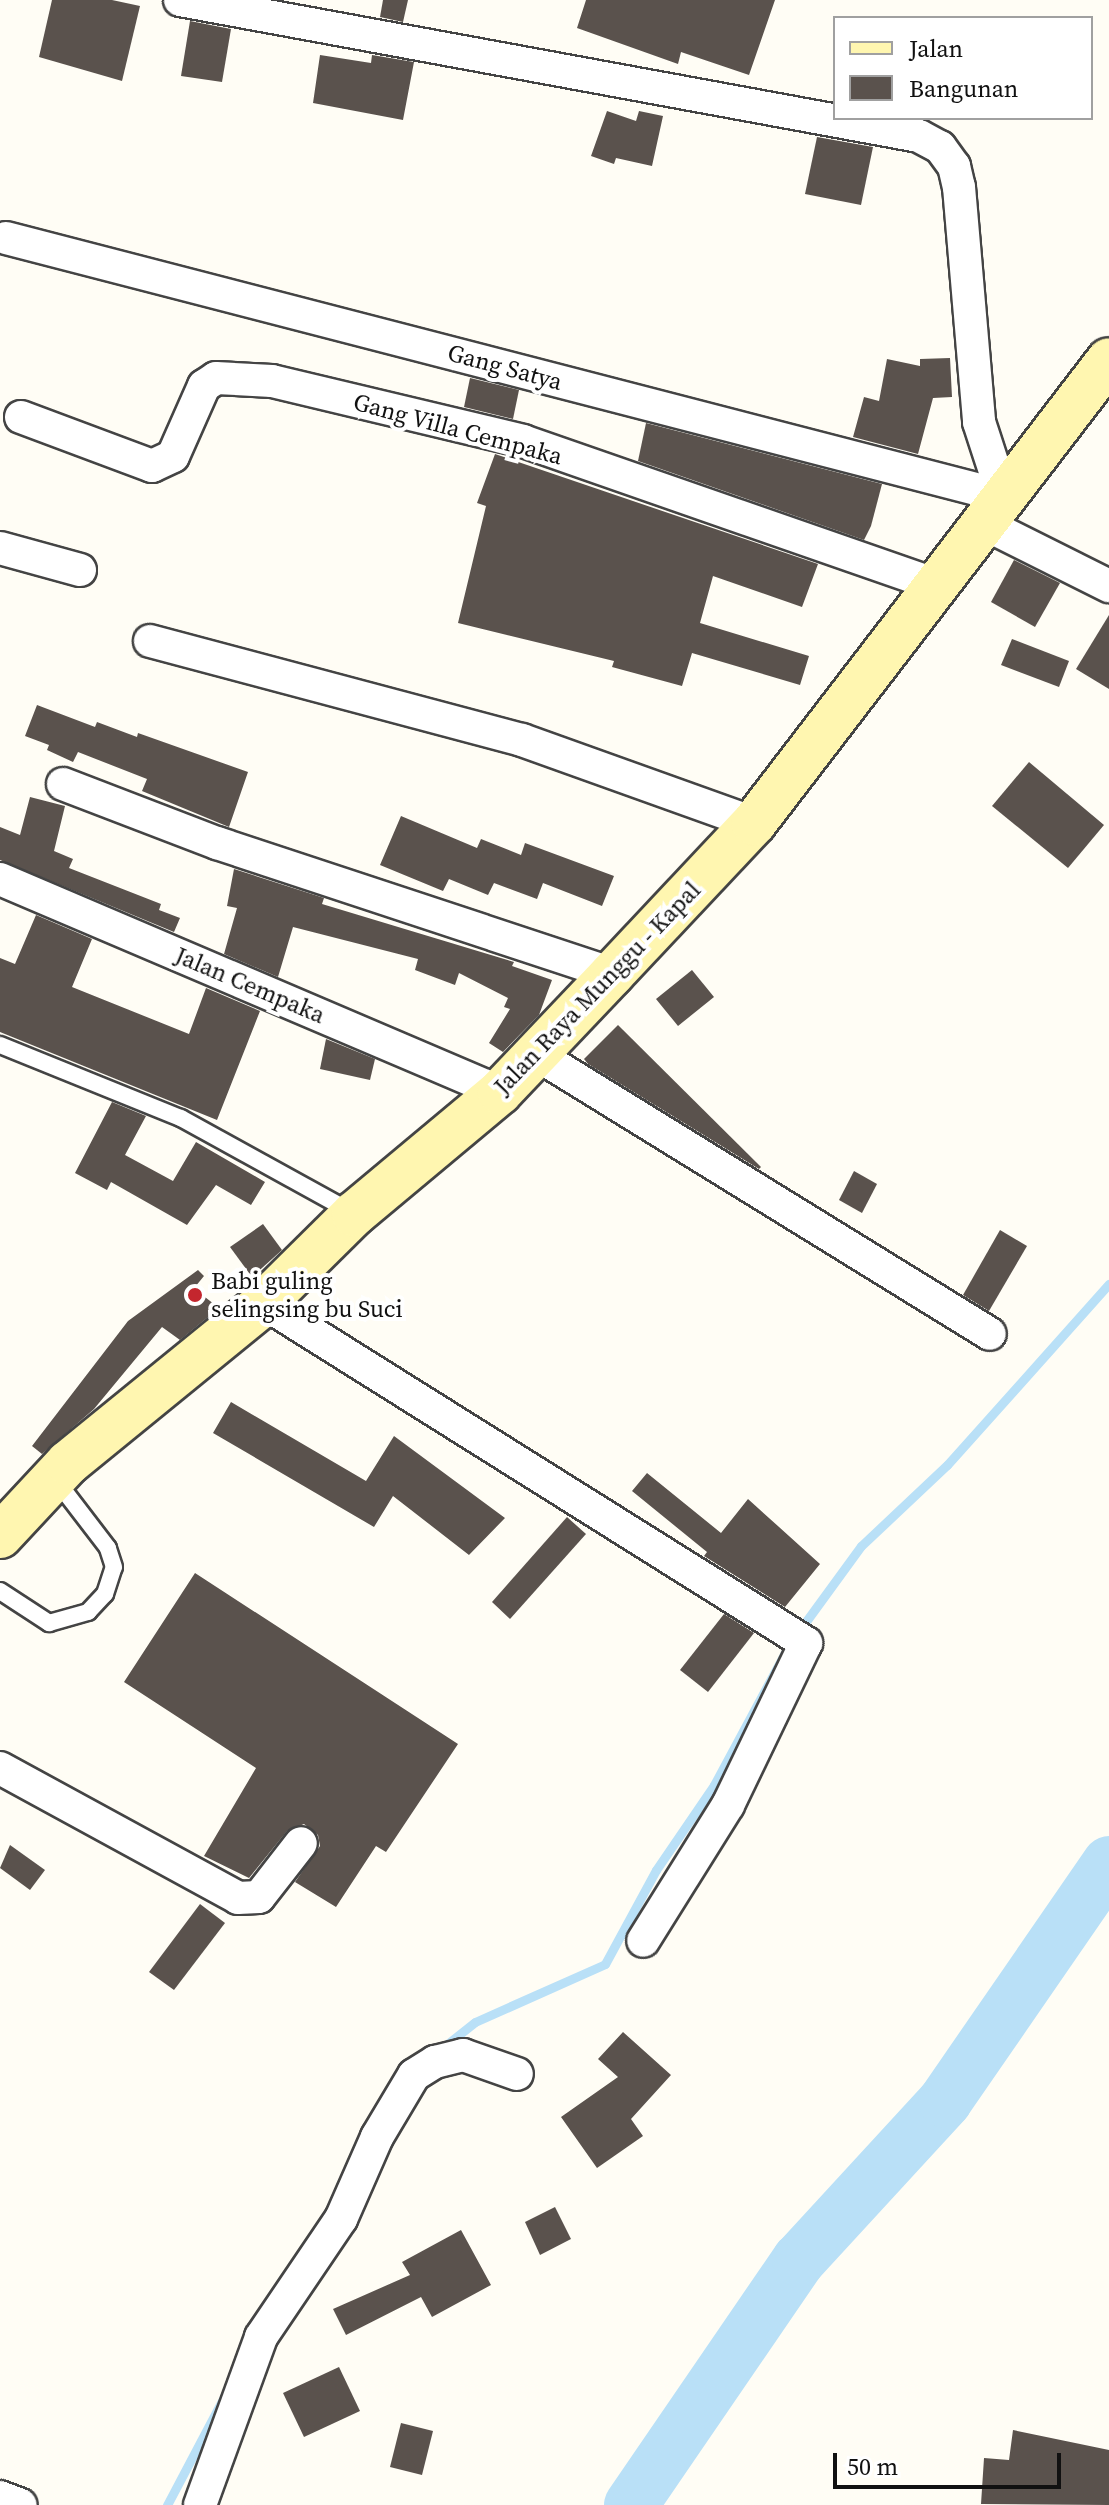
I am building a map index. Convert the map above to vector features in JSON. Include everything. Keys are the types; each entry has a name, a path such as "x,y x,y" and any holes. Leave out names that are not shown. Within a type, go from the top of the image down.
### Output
{"street":[{"path":"180,0 833,120"},
{"path":"833,120 904,133 940,147 954,166 959,187 979,422 994,510"},
{"name":"Gang Satya","path":"6,238 994,510 1109,586"},
{"name":"Jalan Raya Munggu - Kapal","path":"0,1536 55,1478 264,1303 354,1214 500,1092 612,974 754,823 1109,360"},
{"name":"Gang Villa Cempaka","path":"21,417 152,466 173,456 204,386 216,378 272,381 523,441 936,585"},
{"path":"0,548 80,570"},
{"path":"150,641 522,740 754,823"},
{"path":"63,784 217,843 612,974"},
{"name":"Jalan Cempaka","path":"0,879 500,1092"},
{"path":"536,1054 990,1334"},
{"path":"264,1303 806,1643 728,1805 643,1941"},
{"path":"0,1768 238,1898 259,1897 301,1843"},
{"path":"200,2505 261,2337 341,2219 377,2137 414,2075 435,2062 463,2055 517,2074"},
{"path":"0,2497 21,2505"}],"lane":[{"path":"0,1045 181,1118 354,1214"},
{"path":"0,1591 49,1623 69,1622 88,1612 111,1581 114,1567 108,1548 55,1478"}],"building":[{"path":"52,0 112,0 140,6 122,81 39,57"},
{"path":"383,0 408,0 403,22 380,17"},
{"path":"586,0 775,0 749,75 681,52 678,64 577,28"},
{"path":"190,21 231,29 222,82 181,76"},
{"path":"320,55 371,63 372,55 414,62 403,120 313,103"},
{"path":"607,111 636,121 639,111 663,116 652,166 616,158 614,164 591,156"},
{"path":"817,137 873,147 861,205 805,194"},
{"path":"950,358 952,397 933,398 918,454 853,437 864,397 879,401 887,359 920,366 920,359"},
{"path":"470,378 519,390 513,419 464,407"},
{"path":"646,423 882,484 871,526 864,540 638,461"},
{"path":"495,454 818,564 802,607 713,576 700,623 809,656 800,685 692,653 682,686 612,667 614,661 458,623 486,506 477,503"},
{"path":"1014,560 1060,583 1035,627 991,602"},
{"path":"1109,615 1109,689 1076,669"},
{"path":"1012,639 1069,661 1059,687 1001,665"},
{"path":"37,705 95,727 97,722 137,737 138,733 248,772 229,827 142,791 147,779 78,752 73,762 47,750 49,745 25,736"},
{"path":"1029,762 1104,825 1068,868 992,806"},
{"path":"30,797 65,806 54,851 73,859 69,868 161,904 159,910 180,918 174,932 0,860 0,827 20,835"},
{"path":"401,816 477,848 481,839 521,855 525,843 614,876 602,906 543,883 537,899 494,883 488,895 449,879 443,891 380,865"},
{"path":"234,869 324,898 322,904 514,962 512,966 552,980 539,1015 503,1052 489,1043 510,1009 504,1007 508,998 459,973 455,985 415,970 418,959 293,927 278,977 224,954 237,908 227,906"},
{"path":"36,915 92,939 72,987 189,1034 206,988 260,1011 217,1120 0,1032 0,958 15,964"},
{"path":"692,970 714,997 678,1026 656,999"},
{"path":"618,1025 761,1167 759,1169 588,1064 584,1059"},
{"path":"326,1039 375,1059 370,1080 320,1069"},
{"path":"112,1102 146,1116 125,1155 173,1181 196,1142 265,1182 251,1205 216,1185 187,1225 111,1182 107,1190 75,1173"},
{"path":"854,1171 877,1184 862,1213 839,1200"},
{"path":"263,1224 282,1250 252,1277 230,1247"},
{"path":"1000,1230 1027,1246 989,1311 963,1295"},
{"path":"198,1270 204,1276 186,1298 196,1290 219,1308 180,1340 162,1327 94,1409 42,1454 32,1446 128,1321"},
{"path":"231,1402 366,1481 394,1436 505,1518 469,1555 393,1496 374,1527 213,1433"},
{"path":"647,1473 721,1533 748,1499 820,1564 785,1607 704,1556 707,1552 632,1491"},
{"path":"567,1517 586,1534 510,1619 492,1602"},
{"path":"195,1573 458,1744 386,1852 376,1846 336,1907 295,1882 320,1846 318,1835 304,1824 287,1831 249,1878 204,1856 256,1768 124,1682"},
{"path":"724,1614 754,1633 708,1692 680,1670"},
{"path":"10,1845 45,1870 30,1890 0,1868"},
{"path":"200,1904 225,1923 174,1990 149,1972"},
{"path":"623,2032 671,2075 631,2119 643,2136 597,2168 561,2117 618,2077 598,2059"},
{"path":"555,2207 571,2239 540,2255 525,2222"},
{"path":"461,2230 491,2285 432,2317 421,2297 346,2335 333,2309 410,2275 402,2262"},
{"path":"339,2367 360,2411 304,2437 283,2393"},
{"path":"401,2423 433,2431 422,2475 390,2467"},
{"path":"1013,2430 1109,2450 1109,2505 981,2504 984,2458 1009,2460"}],"waterway":[{"path":"799,1631 861,1546 947,1465 1109,1284"},
{"path":"441,2049 475,2022 605,1964 656,1870 714,1785 790,1643"},
{"path":"631,2505 799,2260 945,2101 1109,1863"},
{"path":"167,2505 225,2395"}],"place":[{"name":"Babi guling selingsing bu Suci","path":"195,1295"}]}
